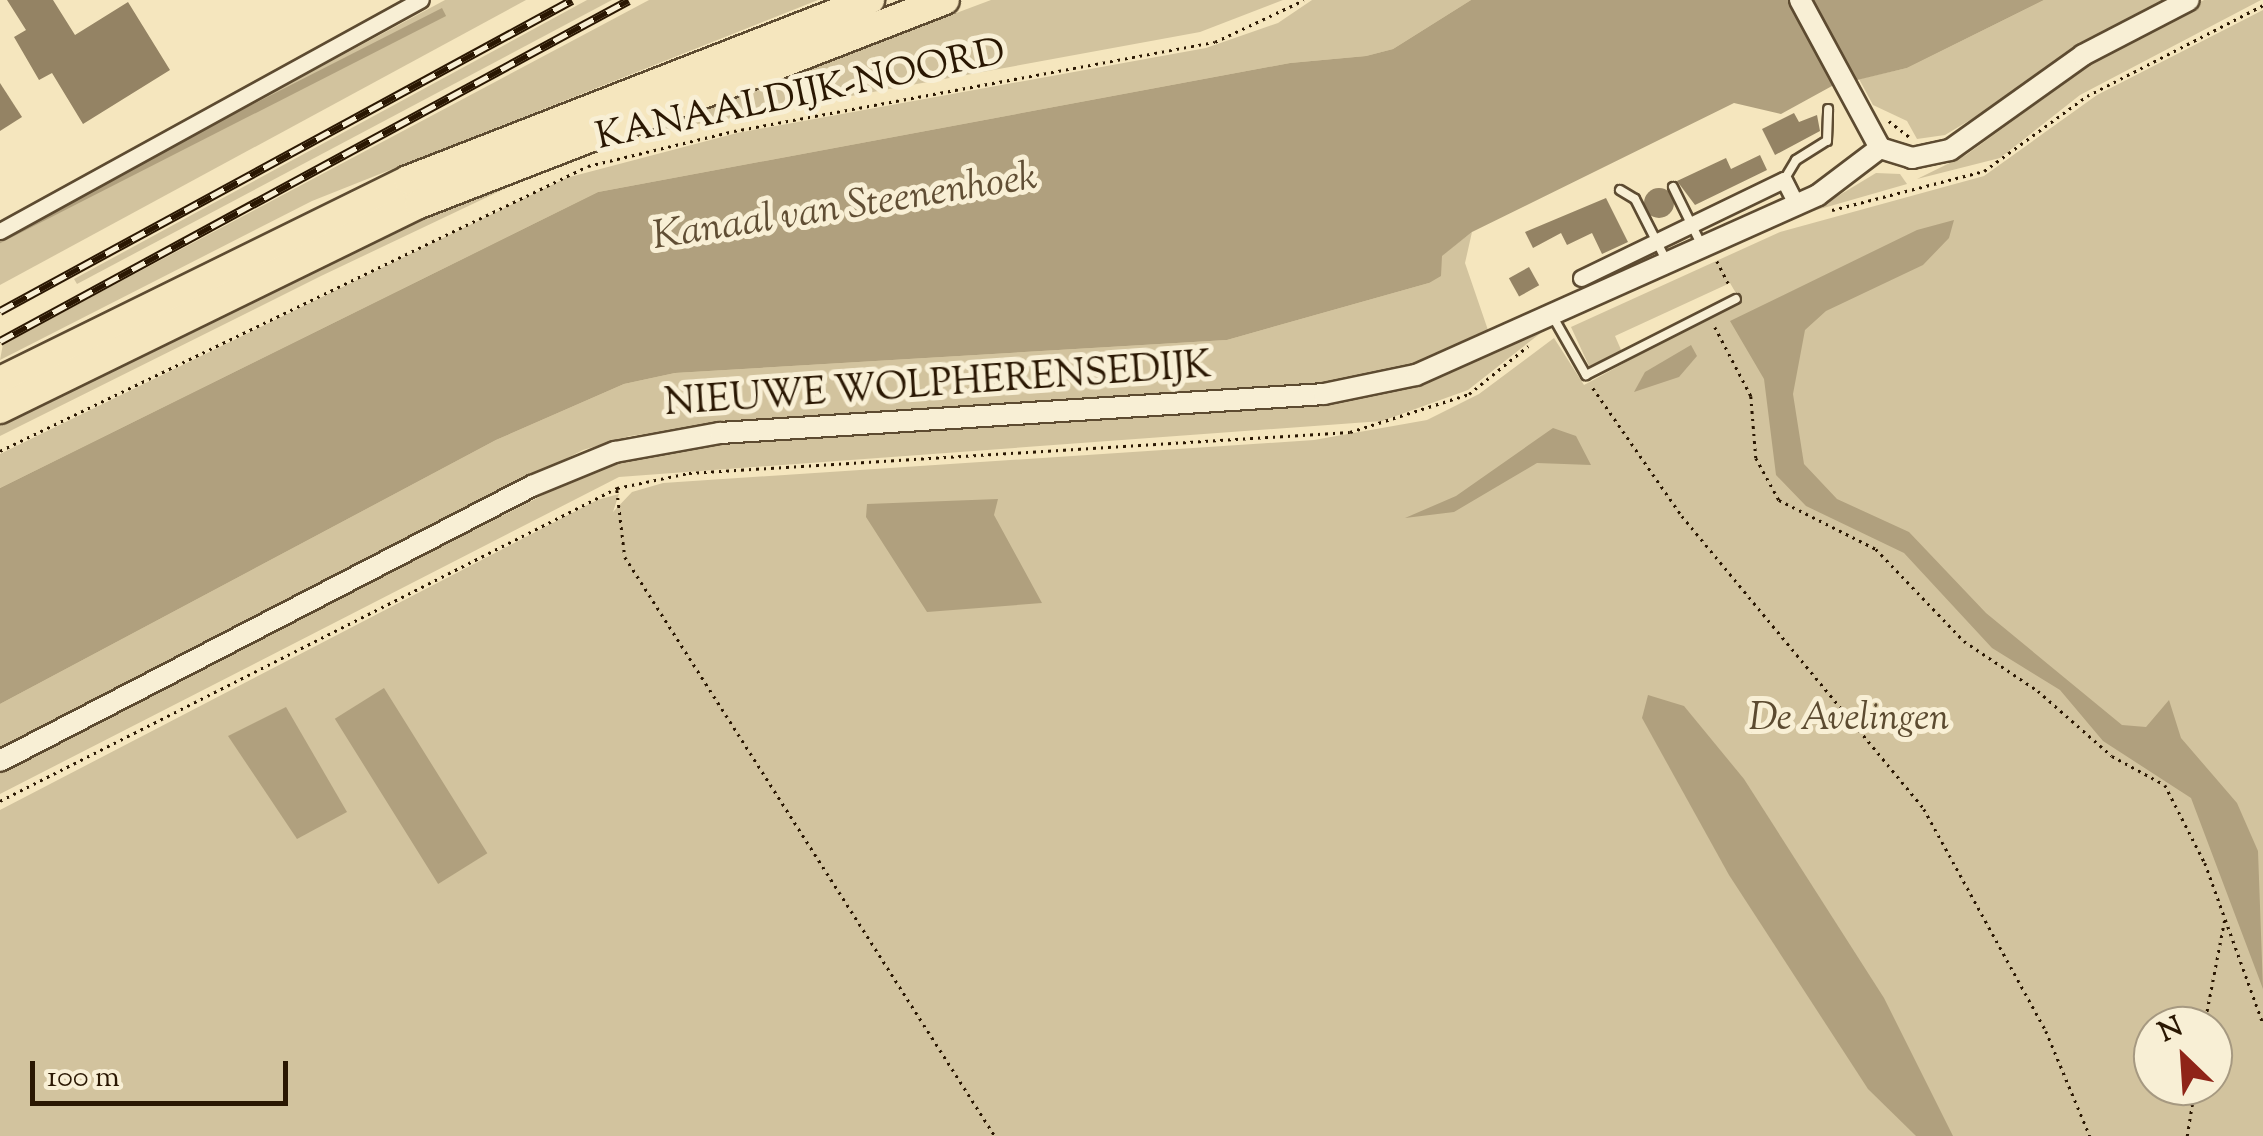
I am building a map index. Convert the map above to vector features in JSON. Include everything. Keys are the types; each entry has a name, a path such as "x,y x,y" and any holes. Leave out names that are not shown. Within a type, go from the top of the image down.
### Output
{"highway":[{"path":"0,381 408,180 870,0"},
{"path":"0,409 419,204 945,0"}],"street":[{"path":"0,230 421,0"},
{"path":"1800,0 1853,105 1880,148 1912,158 1950,150 2083,55 2190,0"},
{"name":"NIEUWE WOLPHERENSEDIJK","path":"0,761 532,486 615,452 720,432 1324,394 1416,375 1666,261 1708,250 1796,204 1880,148"},
{"path":"1580,278 1784,180 1796,204"}],"lane":[{"path":"1784,180 1796,160 1827,140 1828,109"},
{"path":"1673,187 1708,250"},
{"path":"1620,190 1636,199 1666,261"},
{"path":"1552,314 1586,375 1736,298"}],"path":[{"name":"KANAALDIJK-NOORD","path":"0,451 588,166 734,130 1216,42 1304,0"},
{"path":"1913,186 1996,165 2087,96 2263,5"},
{"path":"1708,250 1736,298"},
{"path":"1705,314 1752,396 1756,458 1778,500 1876,549 1964,641 2038,691 2112,756 2165,785 2225,916 2263,1023"},
{"path":"1586,375 1682,516 1924,809 2046,1030 2090,1136"},
{"path":"0,801 617,488 624,557 995,1136"},
{"path":"2208,1006 2225,916"},
{"path":"2187,1136 2192,1106"}],"green space":[{"path":"445,0 526,0 0,285 0,239"},
{"path":"587,0 612,0 77,284 74,279"},
{"path":"649,0 818,0 312,201 0,360 3,344"},
{"path":"991,0 1283,0 1200,32 622,138"},
{"path":"1312,0 1471,0 1393,49 1366,56 1290,63 598,192 0,488 0,454 566,178 737,133 1206,48 1278,23"},
{"path":"2044,0 2171,0 1945,135 1917,139 1907,121 1873,105 1859,79 1907,68"},
{"path":"2204,0 2261,0 2080,95 2000,158 1917,179 1966,155 2110,50"},
{"name":"De Avelingen","path":"2263,10 2263,1136 0,1136 0,810 597,500 619,494 613,512 632,492 663,483 1314,440 1427,420 1479,394 1554,338 1584,385 1740,300 1730,283 1615,336 1622,352 1589,366 1571,327 1780,232 1984,176 2097,95"},
{"path":"586,150 0,436 0,420 390,224"},
{"path":"1876,173 1900,174 1907,184 1813,211"},
{"path":"1472,232 1465,263 1489,333 1417,366 1327,386 733,422 630,436 583,450 0,750 0,704 496,440 624,384 675,373 1227,340 1429,283 1441,256"},
{"path":"1542,332 1468,390 1382,421 619,477 0,794 0,771 606,463 729,439 1355,400 1423,383"}],"water":[{"name":"Kanaal van Steenenhoek","path":"1471,0 2044,0 1907,68 1832,86 1781,114 1734,103 1472,232 1442,256 1441,276 1429,283 1227,340 675,373 624,384 496,440 0,704 0,488 598,192 1290,63 1366,56 1393,49"},
{"path":"442,8 446,16 0,243 0,233"},
{"path":"1954,220 1949,238 1923,265 1826,311 1805,330 1793,394 1804,464 1837,499 1909,532 1986,613 2122,725 2146,727 2169,700 2181,738 2237,803 2258,851 2263,989 2191,798 2103,741 2060,690 1992,648 1904,553 1806,506 1776,475 1764,379 1730,321 1917,230"},
{"path":"1691,345 1697,356 1679,377 1634,392 1645,372"},
{"path":"1553,428 1576,436 1591,465 1537,463 1454,512 1405,518 1456,496"},
{"path":"998,499 994,515 1042,603 927,612 866,517 867,504"},
{"path":"384,688 487,853 438,884 335,719"},
{"path":"1648,695 1684,706 1744,779 1884,998 1953,1136 1916,1136 1868,1089 1729,875 1642,718"},
{"path":"286,707 347,812 297,839 228,736"}],"building":[{"path":"7,0 53,0 75,35 128,2 170,70 83,124 52,73 39,80 14,37 26,30"},
{"path":"0,83 22,117 0,131"},
{"path":"1794,113 1799,122 1817,115 1820,131 1775,155 1762,129"},
{"path":"1760,155 1767,170 1695,205 1677,181 1726,158 1731,169"},
{"path":"1659,188 1669,193 1674,203 1669,213 1659,218 1649,213 1644,203 1649,193"},
{"path":"1606,198 1628,242 1602,254 1592,233 1567,245 1561,233 1533,248 1525,232"},
{"path":"1529,267 1539,285 1519,297 1509,278"}],"railway":[{"path":"0,311 572,0"},
{"path":"0,341 629,0"}]}
